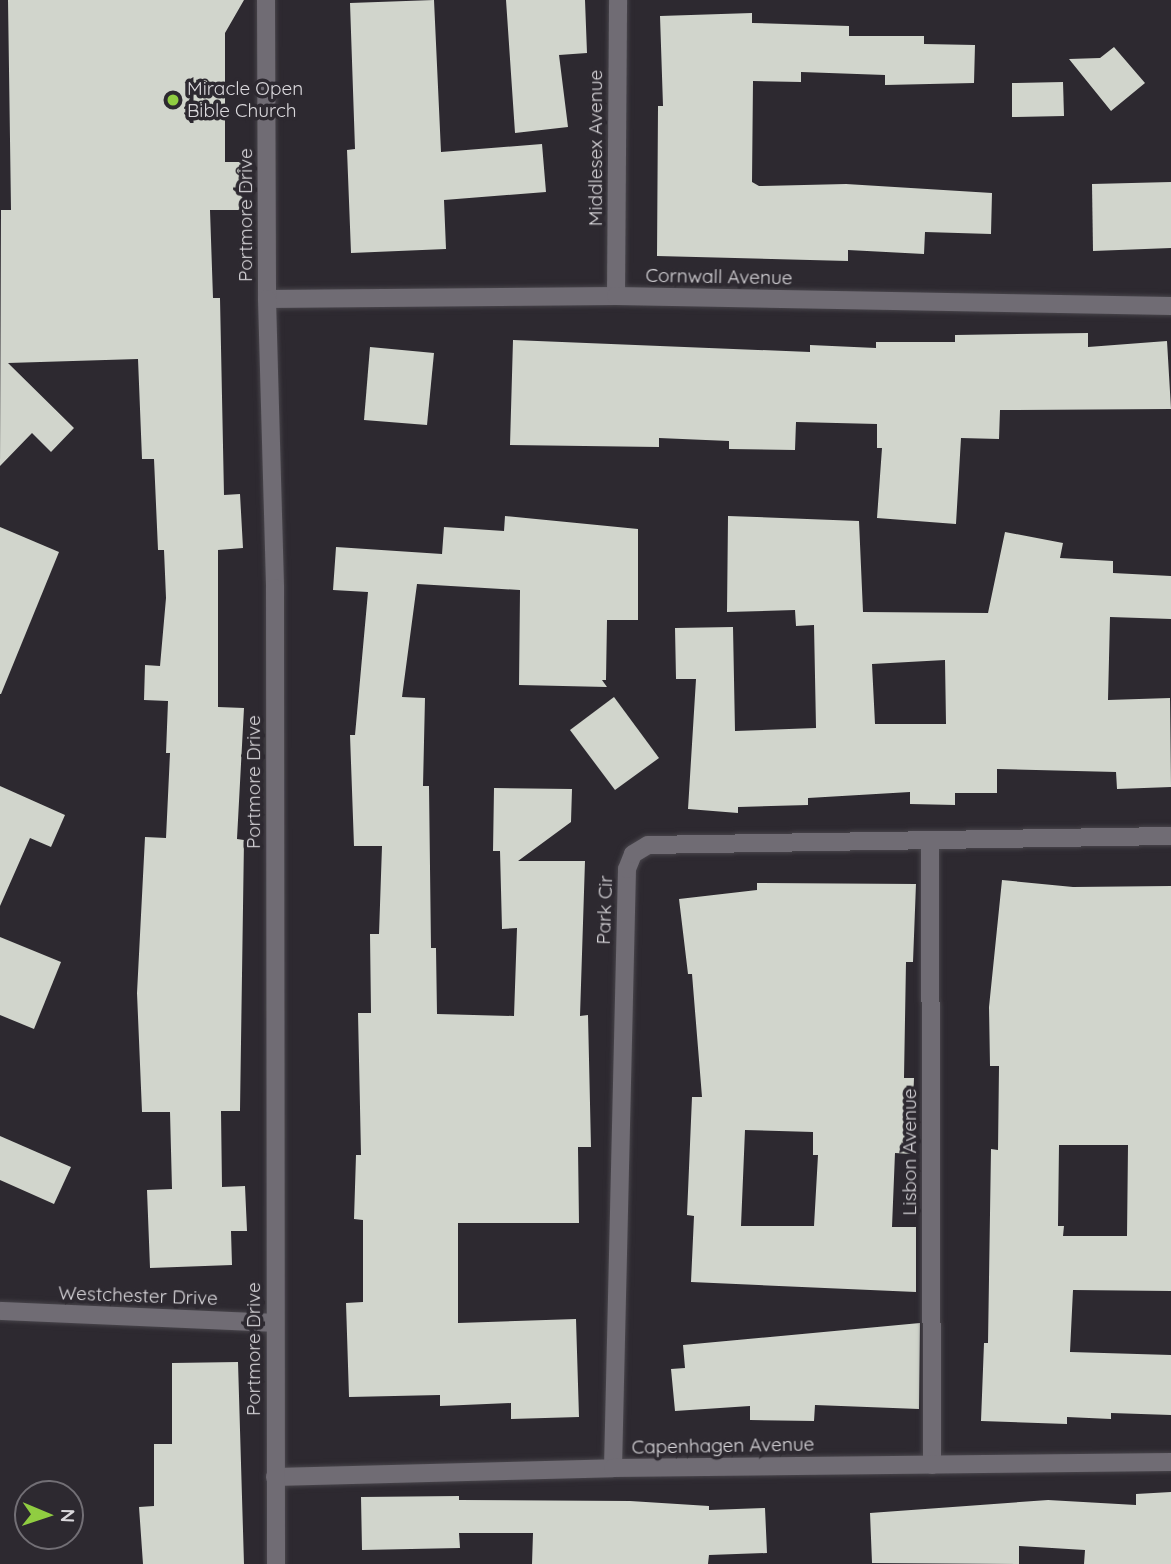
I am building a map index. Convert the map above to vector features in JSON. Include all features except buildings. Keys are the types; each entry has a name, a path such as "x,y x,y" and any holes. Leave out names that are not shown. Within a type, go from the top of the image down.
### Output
{"street":[{"name":"Portmore Drive","path":"266,0 267,299 275,588 276,1564"},
{"name":"Middlesex Avenue","path":"616,296 618,0"},
{"name":"Cornwall Avenue","path":"267,299 616,296 1171,306"},
{"name":"Park Cir","path":"613,1468 627,869 633,854 648,845 1171,836"},
{"name":"Lisbon Avenue","path":"930,840 932,1465"},
{"name":"Westchester Drive","path":"0,1311 274,1323"},
{"name":"Capenhagen Avenue","path":"275,1477 613,1468 1171,1462"}],"place":[{"name":"Miracle Open Bible Church","path":"173,100"}]}
